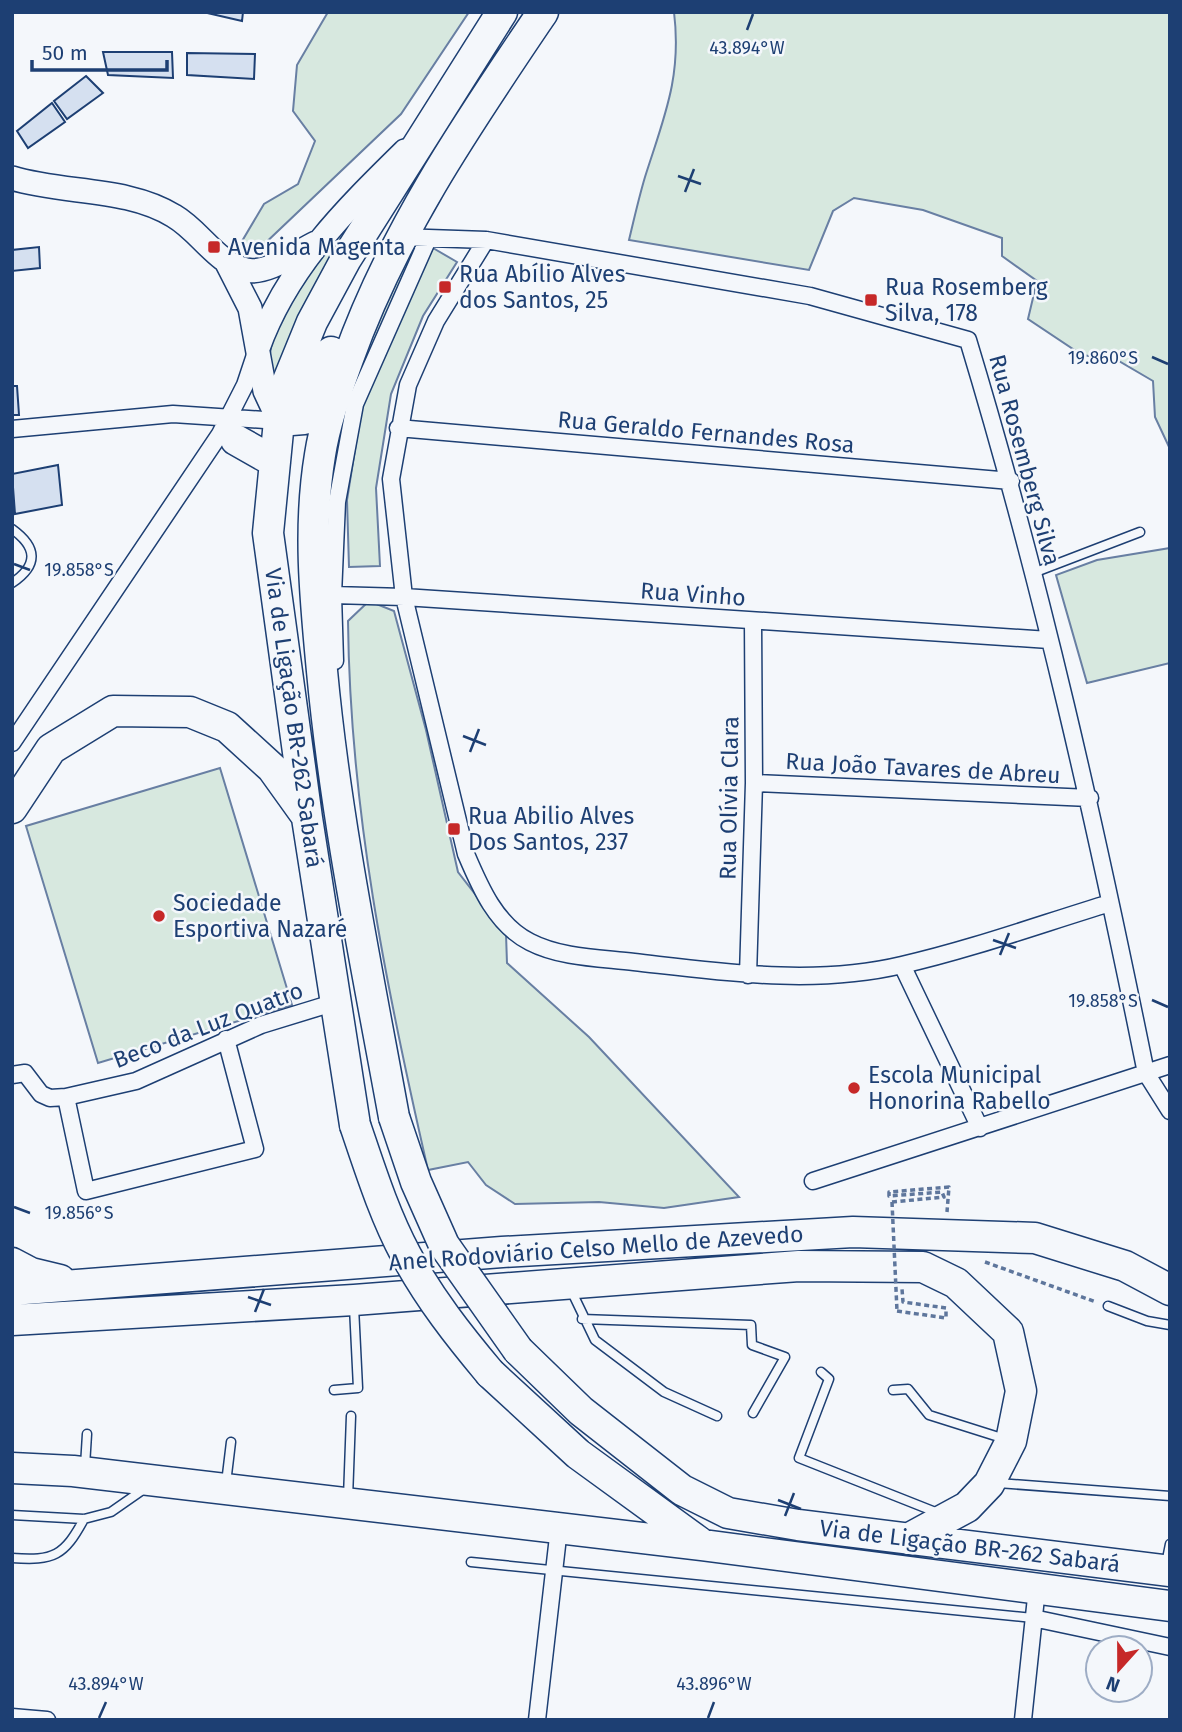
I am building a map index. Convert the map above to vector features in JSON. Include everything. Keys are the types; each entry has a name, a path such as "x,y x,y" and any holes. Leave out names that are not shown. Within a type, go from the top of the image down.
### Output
{"highway":[{"name":"Via de Ligação BR-262 Sabará","path":"502,12 346,259 312,322 285,388 279,421 268,533 307,818 355,1125 378,1193 406,1255 448,1322 490,1373 578,1454 702,1545"},
{"name":"Via de Ligação BR-262 Sabará","path":"543,12 442,162 337,391 318,466 312,521 314,591 328,734 349,871 394,1117 416,1182 444,1245 518,1350 581,1411 682,1490 729,1513 908,1539 1168,1561"},
{"path":"279,421 304,419 334,347 405,246"},
{"path":"233,428 275,462"},
{"path":"12,808 51,750 113,711 190,712 227,727 272,768 307,818"},
{"name":"Anel Rodoviário Celso Mello de Azevedo","path":"12,1290 529,1250 853,1232 1035,1238 1125,1266 1170,1290"},
{"path":"12,1263 31,1273 81,1285"},
{"path":"12,1320 354,1300 822,1264 923,1267 956,1283 1008,1332 1021,1391 1011,1441 989,1483 967,1507 908,1539"},
{"path":"12,1468 85,1473 702,1545 1170,1606"}],"street":[{"name":"Via de Ligação BR-262 Sabará","path":"316,243 426,130"},
{"path":"12,178 41,187 131,198 174,216 226,261 248,271 265,268 316,243"},
{"name":"Rua Rosemberg Silva","path":"405,246 486,240 810,296 968,341 1011,481 1090,799 1146,1073 1170,1111"},
{"path":"486,240 436,321 408,385 398,428 391,479 404,597 466,854 482,890 505,923 530,942 565,954 748,975 850,974 902,965 1110,903"},
{"path":"12,743 205,457 233,428 268,319 316,243"},
{"name":"Via de Ligação BR-262 Sabará","path":"328,734 335,674 333,595 337,502 355,404 405,246"},
{"path":"226,261 250,307 265,390 279,421"},
{"path":"12,429 173,414 233,428 279,421"},
{"path":"205,457 233,428 279,421"},
{"name":"Rua Geraldo Fernandes Rosa","path":"398,428 1011,481"},
{"name":"Rua Vinho","path":"333,595 404,597 1049,640"},
{"name":"Rua Olívia Clara","path":"748,975 754,783 753,621"},
{"name":"Rua João Tavares de Abreu","path":"754,783 1090,799"},
{"path":"902,965 980,1128"},
{"name":"Beco da Luz Quatro","path":"66,1097 136,1081 226,1039 291,1014 337,1002"},
{"path":"19,1074 41,1094 50,1098 66,1097 86,1191 255,1149 226,1039"},
{"path":"813,1181 1170,1065"},
{"path":"537,1720 559,1528"},
{"path":"1023,1720 1037,1588"},
{"path":"1033,1618 1170,1647"},
{"path":"18,1718 47,1720"}],"lane":[{"path":"12,529 26,539 33,549 31,561 21,578 12,583"},
{"path":"1033,573 1140,532"},
{"path":"568,1284 582,1319 595,1340 664,1392 717,1416"},
{"path":"334,1390 358,1388 354,1300"},
{"path":"1108,1306 1147,1321 1168,1325 1170,1335"},
{"path":"582,1319 751,1325 752,1345 785,1357 753,1413"},
{"path":"821,1372 829,1379 799,1458 950,1518"},
{"path":"893,1390 908,1389 929,1415 1011,1441"},
{"path":"348,1504 351,1416"},
{"path":"85,1473 87,1434"},
{"path":"225,1490 231,1442"},
{"path":"12,1515 84,1520 111,1512 156,1481"},
{"path":"989,1483 1012,1482 1170,1496"},
{"path":"12,1558 43,1560 60,1553 72,1542 84,1520"},
{"path":"471,1562 1033,1618"}],"path":[{"path":"902,1266 902,1302 946,1308 946,1318 897,1311 892,1202 944,1198 942,1192 889,1196 889,1192 948,1187 945,1235"},
{"path":"973,1257 1108,1306"}],"shaded area":[{"path":"328,12 469,12 401,114 259,249 235,253 264,204 298,184 315,141 293,111 297,65"},
{"path":"674,12 1170,12 1170,449 1155,417 1153,381 1117,360 1082,355 1028,319 1037,281 1002,256 1002,238 923,210 854,198 833,211 809,270 629,240 670,96 676,57"},
{"path":"387,184 270,391 270,354 275,331 285,307 315,261"},
{"path":"433,248 457,262 423,316 391,394 376,488 380,566 349,567 347,500 362,405 410,292"},
{"path":"404,261 408,265 346,409 331,499 320,501 349,378"},
{"path":"1170,548 1170,663 1087,683 1056,575 1097,560"},
{"path":"369,601 394,611 426,730 458,872 506,934 507,963 589,1037 739,1197 664,1208 599,1202 515,1204 486,1185 468,1162 428,1170 385,966 355,761 348,621"},
{"name":"Sociedade Esportiva Nazaré","path":"220,768 292,1005 98,1063 26,826"}],"building":[{"path":"203,12 243,12 242,21"},
{"path":"103,52 172,52 173,78 108,75"},
{"path":"187,53 255,54 254,79 187,75"},
{"path":"86,76 103,93 67,119 54,101"},
{"path":"52,103 65,122 28,148 17,131"},
{"path":"39,247 40,268 12,271 12,250"},
{"path":"12,386 17,386 19,415 12,415"},
{"path":"58,465 62,505 15,514 12,474"}],"place":[{"name":"Avenida Magenta","path":"214,247"},
{"name":"Rua Abílio Alves dos Santos, 25","path":"445,287"},
{"name":"Rua Rosemberg Silva, 178","path":"871,300"},
{"name":"Rua Abilio Alves Dos Santos, 237","path":"454,829"},
{"name":"Sociedade Esportiva Nazaré","path":"159,916"},
{"name":"Escola Municipal Honorina Rabello","path":"854,1088"}]}
